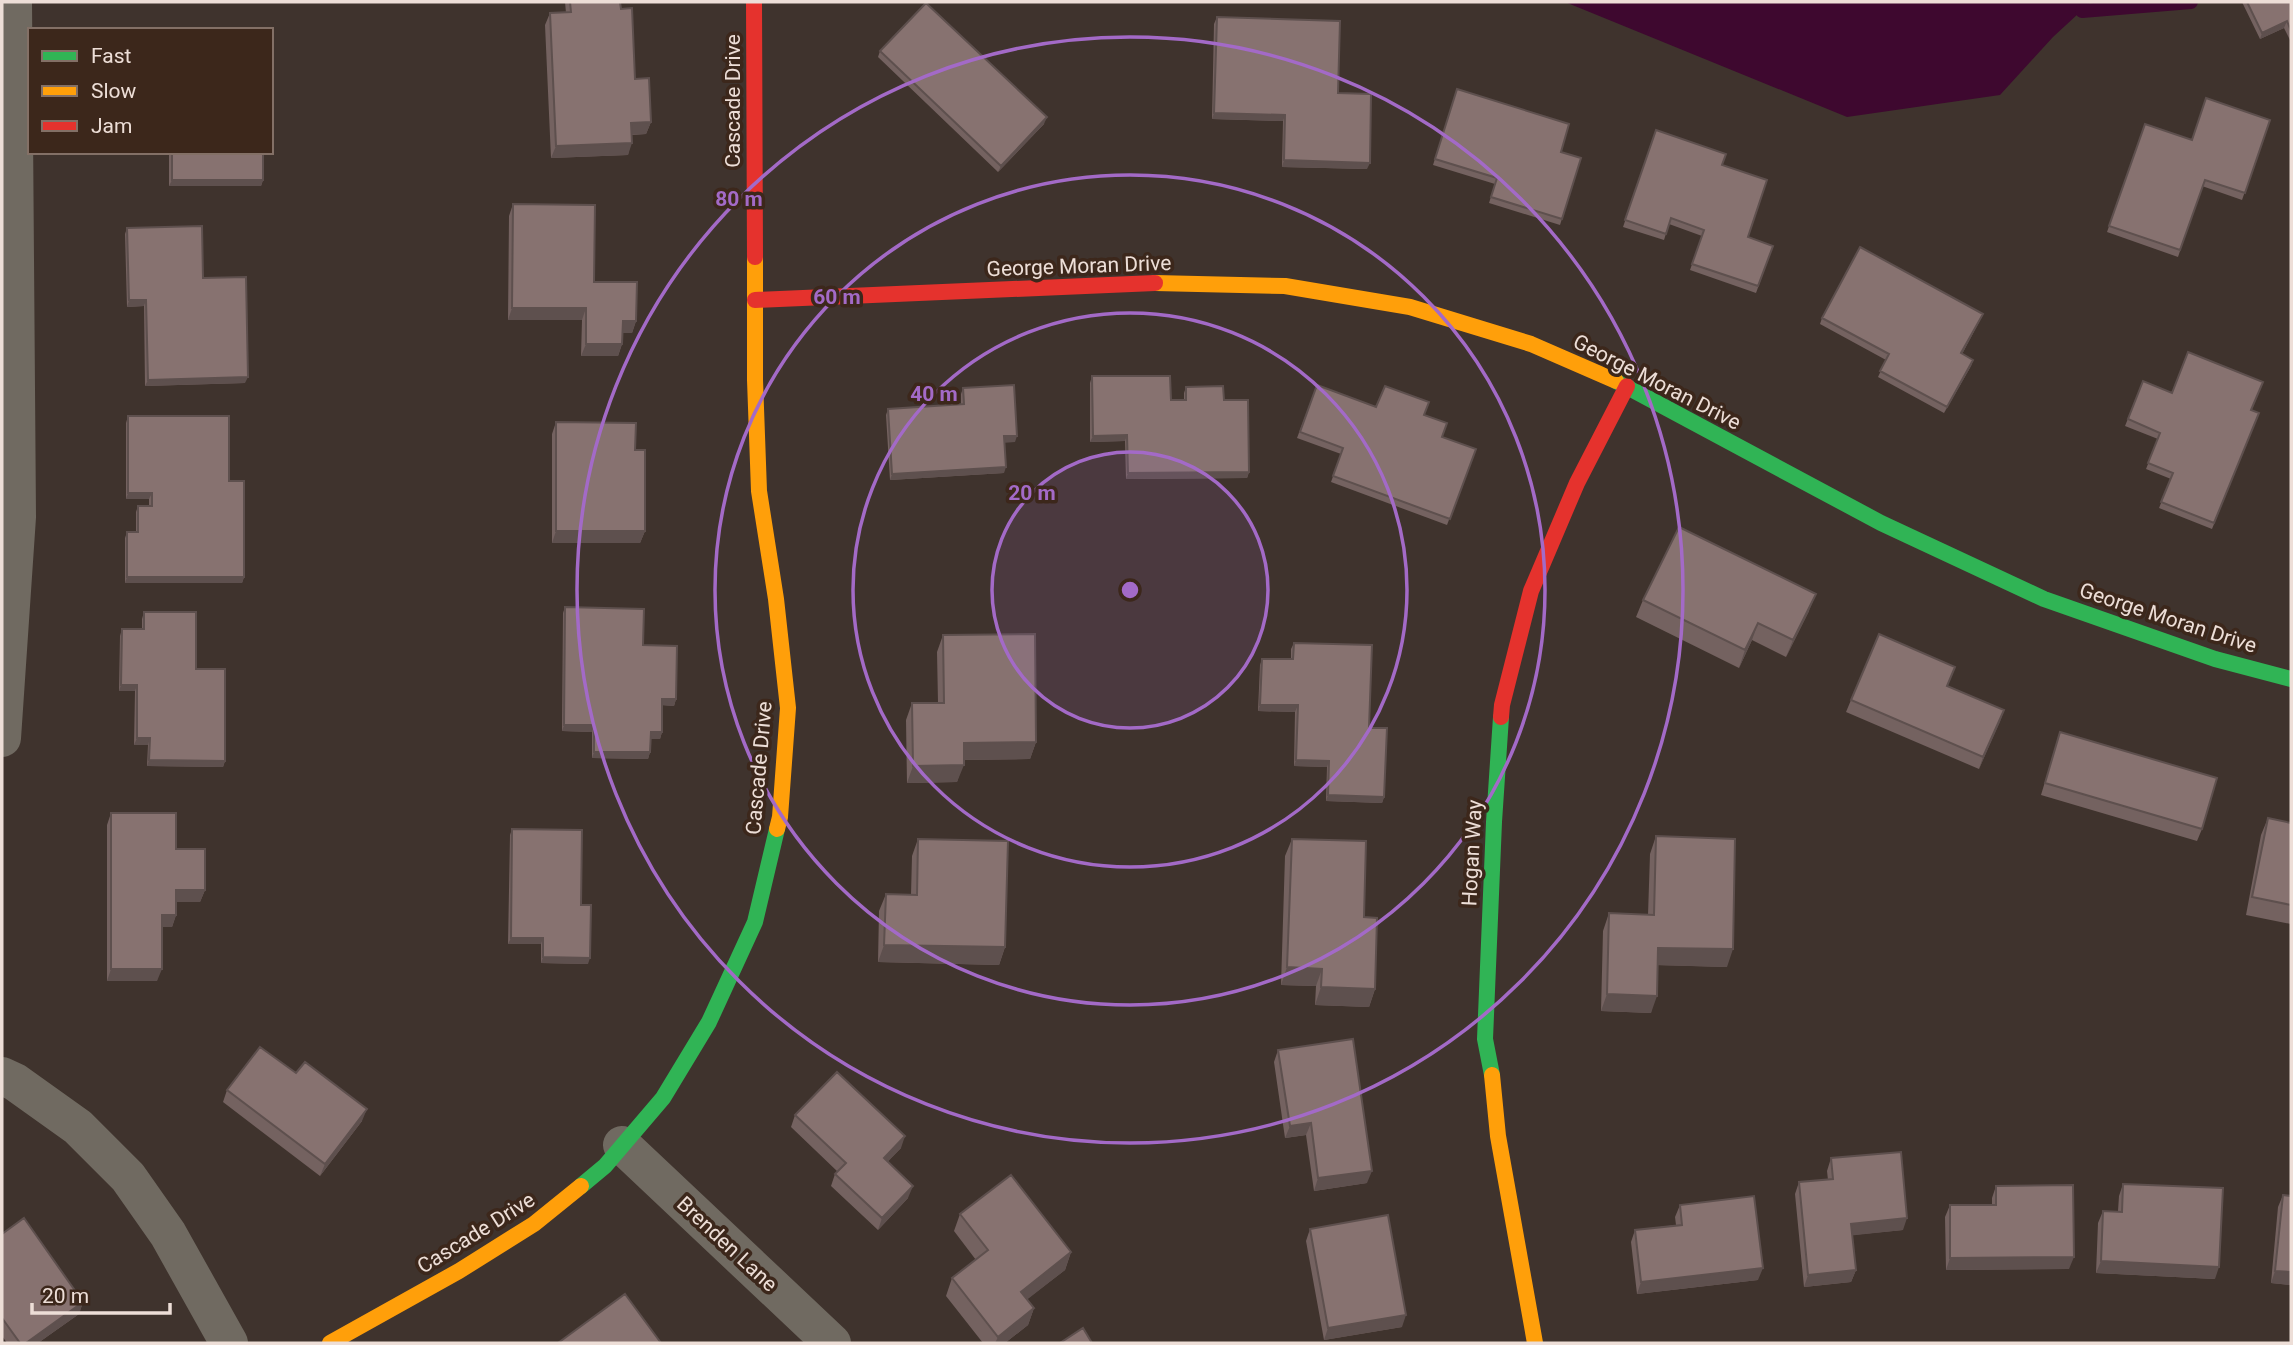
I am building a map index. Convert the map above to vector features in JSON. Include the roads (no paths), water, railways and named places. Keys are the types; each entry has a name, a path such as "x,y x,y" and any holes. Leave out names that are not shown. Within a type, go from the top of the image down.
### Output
{"street":[{"path":"2,738 17,517 13,2"},
{"name":"Cascade Drive","path":"330,1343 459,1271 534,1224 605,1166 663,1098 709,1022 755,922 780,817 788,708 760,491 755,380 754,2"},
{"name":"George Moran Drive","path":"755,300 1156,283 1285,286 1410,307 1531,344 1627,386 1881,523 2044,599 2216,659 2291,679"},
{"name":"Hogan Way","path":"1535,1343 1498,1136 1494,1089 1485,1039 1502,705 1531,591 1577,483 1627,386"},
{"path":"2,1076 15,1082 78,1128 128,1177 168,1234 229,1343"},
{"name":"Brenden Lane","path":"622,1145 832,1343"}],"waterway":[{"path":"2082,11 2191,2"}]}
